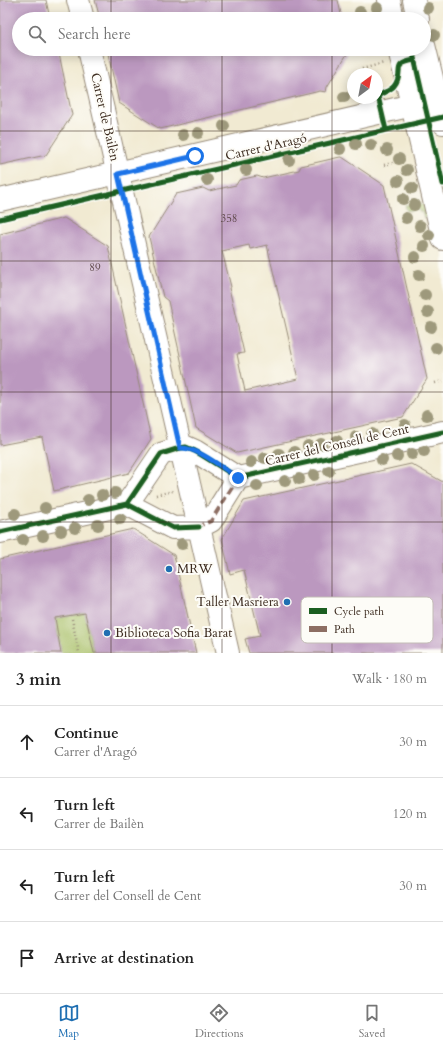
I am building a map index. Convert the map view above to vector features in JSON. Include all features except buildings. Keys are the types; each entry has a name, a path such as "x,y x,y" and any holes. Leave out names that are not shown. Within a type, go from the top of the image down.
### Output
{"street":[{"path":"78,0 81,12"},
{"path":"388,0 391,12"},
{"path":"414,0 417,12"},
{"name":"Carrer de Bailèn","path":"91,56 228,653"},
{"path":"393,56 412,106 443,239"},
{"path":"427,56 440,99 443,123"},
{"name":"Carrer d'Aragó","path":"0,200 440,99"},
{"name":"Carrer del Consell de Cent","path":"238,478 443,432"},
{"path":"0,532 127,504 174,528 199,527 211,522 238,478 195,451 186,447 180,448 161,454 127,504"}],"path":[{"path":"364,68 391,56"},
{"path":"384,165 411,158"},
{"path":"435,383 443,381"},
{"path":"72,619 79,653"}],"green space":[{"path":"417,202 418,205 425,204 429,217 424,218 422,212 419,212 419,209 407,211 405,205"},
{"path":"85,613 94,653 61,653 55,618"}],"marked path":[{"path":"196,527 211,521 238,478 240,478"}],"cycle path":[{"path":"414,56 443,184"},
{"path":"386,130 378,96 394,86 399,76 400,66 406,62 414,60"},
{"path":"0,219 443,117"},
{"path":"127,504 161,454 180,448 186,447 195,451 238,478 443,432"},
{"path":"0,532 127,504 173,528 199,527"}],"place":[{"name":"MRW","path":"169,569"},
{"name":"Taller Masriera","path":"287,602"},
{"name":"Biblioteca Sofia Barat","path":"107,633"}],"route":[{"path":"195,156 118,174 180,448 186,447 195,451 238,478"}]}
